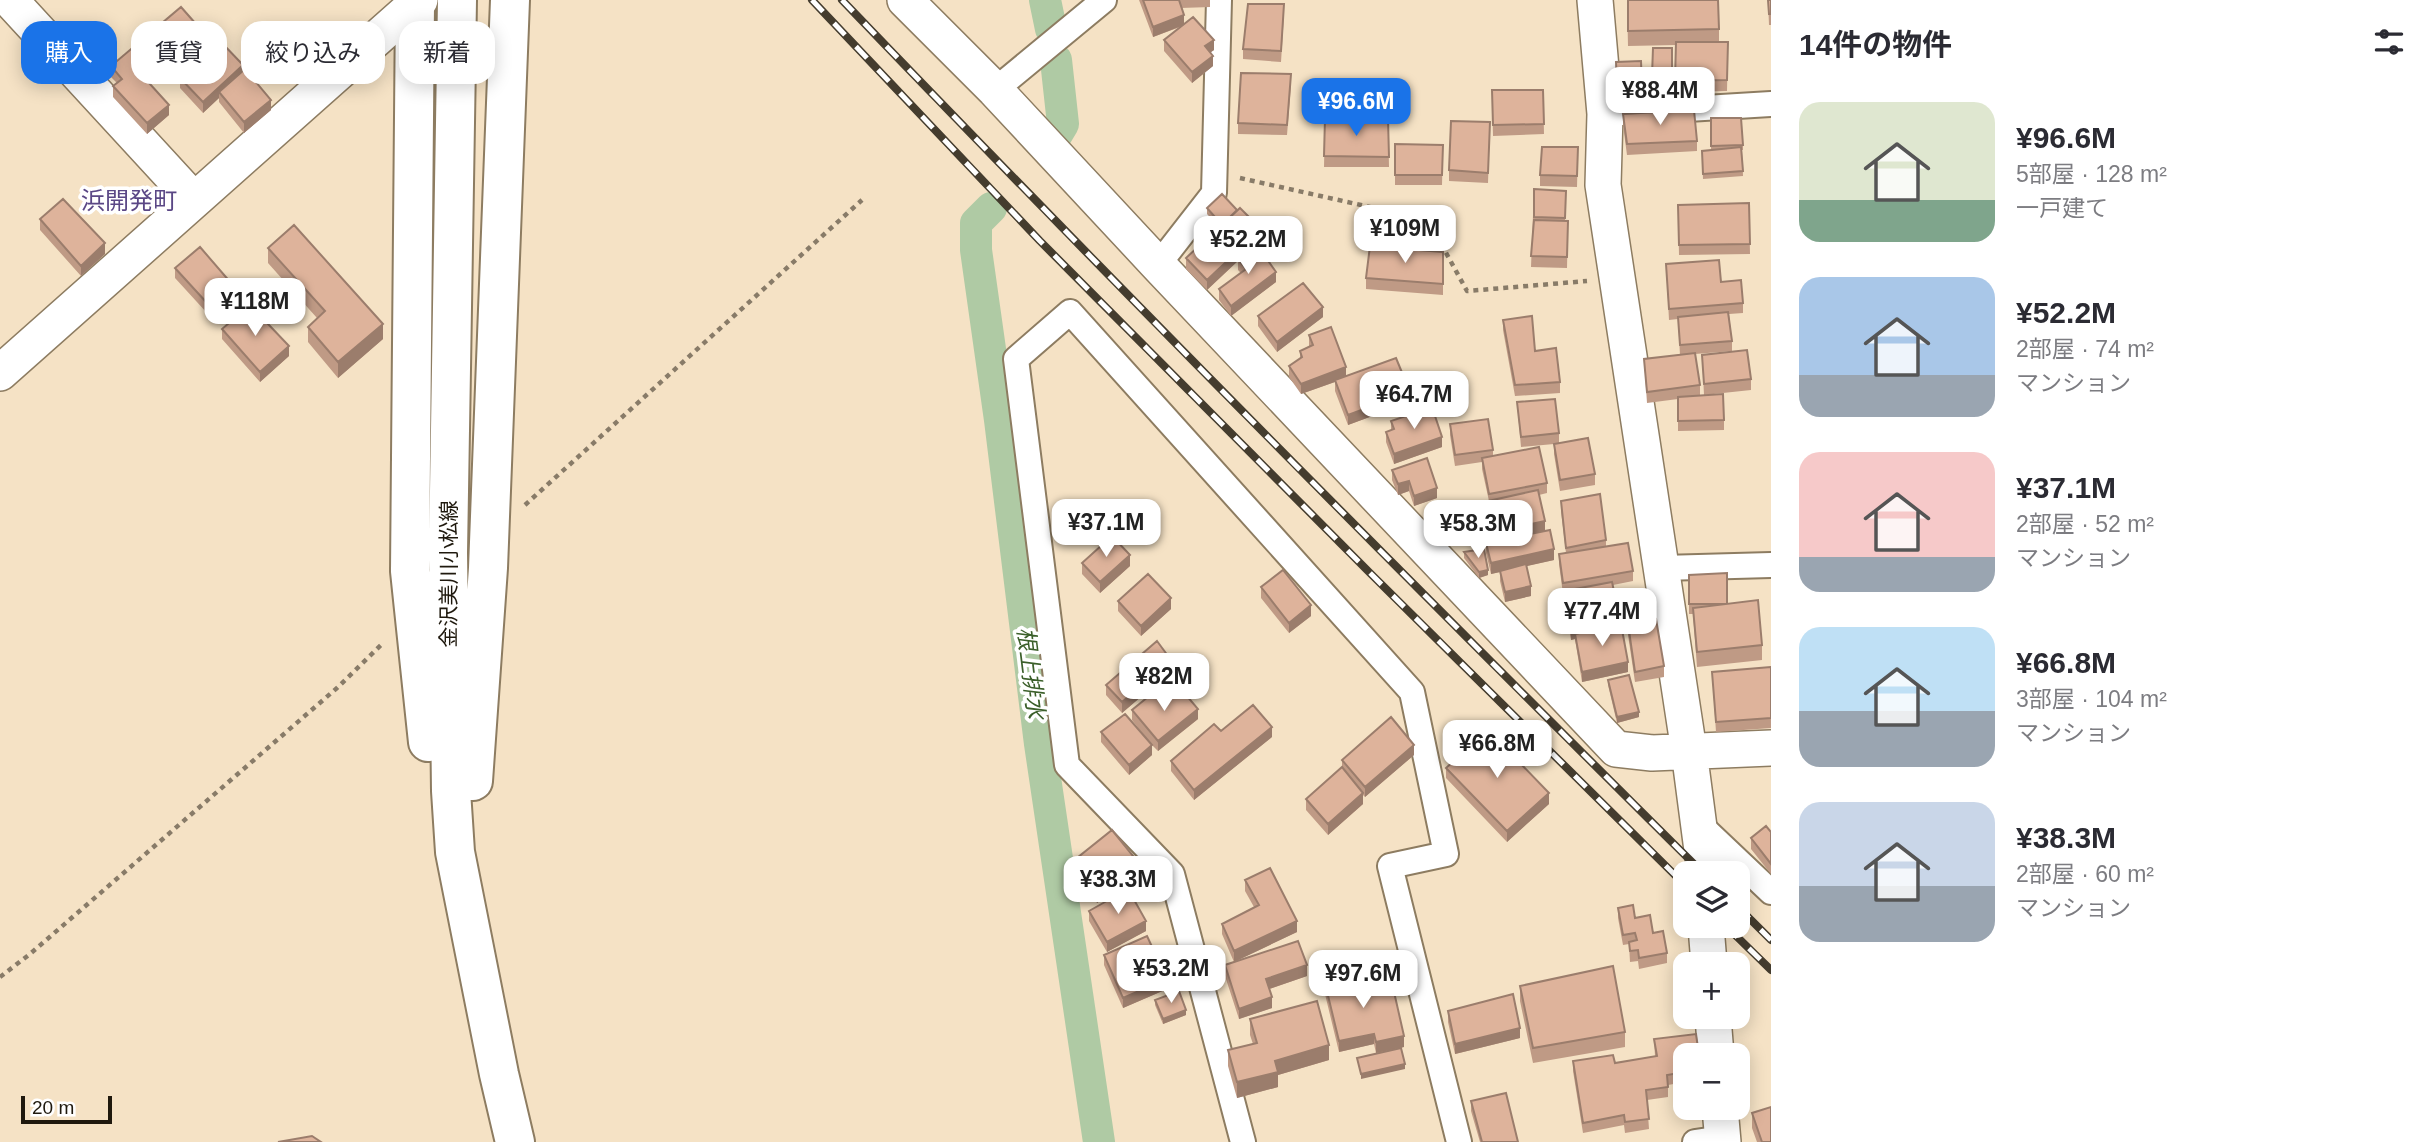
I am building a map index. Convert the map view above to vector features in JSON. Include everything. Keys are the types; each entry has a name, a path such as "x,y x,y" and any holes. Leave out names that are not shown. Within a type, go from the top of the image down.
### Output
{"main road":[{"name":"金沢美川小松線","path":"457,0 448,552 450,791 454,852 515,1142"},
{"path":"454,852 472,789 488,568 487,538 509,0"},
{"path":"417,1 410,571 433,799 454,852"}],"street":[{"path":"10,0 194,199"},
{"path":"905,0 995,90 1157,265 1616,749 1652,753 1771,748"},
{"path":"995,90 1104,0"},
{"path":"1157,265 1214,193 1220,0"},
{"path":"1595,0 1605,114 1603,185 1662,568 1703,861"},
{"path":"0,373 417,1"},
{"path":"1605,114 1771,104"},
{"path":"1243,1142 1172,874 1066,765 1016,359 1070,312 1412,692 1446,854 1390,866 1459,1142"},
{"path":"1662,568 1771,565"},
{"path":"1698,823 1771,891"}],"path":[{"path":"1215,173 1428,220 1467,291 1618,279"},
{"path":"487,538 588,450 862,200"},
{"path":"0,977 337,688 415,611"}],"building":[{"path":"1143,0 1179,0 1184,15 1153,27"},
{"path":"1628,0 1718,0 1719,29 1628,31"},
{"path":"1768,0 1771,0 1771,14 1769,14"},
{"path":"1248,4 1284,4 1281,51 1243,49"},
{"path":"181,7 193,21 164,21"},
{"path":"1193,17 1214,40 1205,46 1213,56 1192,72 1164,40"},
{"path":"1676,42 1728,42 1727,80 1675,81"},
{"path":"227,48 241,63 241,67 227,80"},
{"path":"1653,48 1672,48 1672,76 1652,76"},
{"path":"131,49 131,84 150,84 169,105 147,123 113,86 122,79 117,73 117,61"},
{"path":"1641,61 1642,87 1617,88 1616,62"},
{"path":"241,73 241,84 258,84 271,100 244,122 219,92"},
{"path":"1241,73 1291,74 1287,125 1238,123"},
{"path":"186,84 222,84 203,102"},
{"path":"1492,90 1543,90 1544,124 1493,125"},
{"path":"1694,110 1697,141 1627,144 1623,114"},
{"path":"1325,118 1388,119 1389,157 1324,156"},
{"path":"1711,118 1741,118 1743,145 1711,146"},
{"path":"1451,121 1490,122 1488,173 1449,170"},
{"path":"1395,144 1443,145 1442,175 1395,175"},
{"path":"1542,147 1578,147 1577,176 1540,175"},
{"path":"1741,147 1743,171 1703,174 1702,151"},
{"path":"1534,189 1566,191 1565,218 1534,217"},
{"path":"1222,194 1237,210 1222,225 1207,208"},
{"path":"63,199 105,243 81,266 40,219"},
{"path":"1749,203 1750,244 1679,245 1678,205"},
{"path":"1240,208 1261,229 1207,280 1186,258"},
{"path":"1534,220 1568,221 1567,257 1531,256"},
{"path":"294,225 383,324 338,362 308,327 325,311 268,248"},
{"path":"1257,245 1276,272 1231,306 1219,289 1246,269 1238,259"},
{"path":"1370,246 1443,252 1443,284 1366,278"},
{"path":"200,247 231,283 207,303 175,268"},
{"path":"1719,260 1721,282 1741,280 1743,303 1669,309 1666,264"},
{"path":"1303,283 1323,307 1277,342 1258,316"},
{"path":"250,305 289,346 260,372 222,329"},
{"path":"1728,312 1732,341 1680,345 1678,317"},
{"path":"1532,316 1535,351 1556,348 1560,382 1515,385 1503,320"},
{"path":"1331,327 1346,367 1301,384 1289,366 1302,357 1300,351 1313,345 1309,335"},
{"path":"1747,350 1751,379 1704,384 1702,355"},
{"path":"1695,353 1700,385 1647,392 1644,359"},
{"path":"1396,358 1410,392 1348,415 1335,380"},
{"path":"1723,394 1724,420 1678,421 1678,397"},
{"path":"1555,399 1559,433 1521,437 1517,402"},
{"path":"1432,407 1442,437 1394,454 1386,432 1394,429 1391,421"},
{"path":"1488,419 1493,450 1455,455 1450,424"},
{"path":"1588,438 1595,474 1560,480 1554,444"},
{"path":"1539,447 1547,483 1489,494 1482,458"},
{"path":"1427,458 1437,488 1414,496 1409,481 1398,484 1392,470"},
{"path":"1538,490 1545,521 1486,534 1479,503"},
{"path":"1600,494 1606,540 1566,548 1561,501"},
{"path":"1474,509 1478,525 1458,530 1454,514"},
{"path":"1550,530 1554,549 1491,563 1486,543"},
{"path":"1112,536 1130,555 1100,582 1082,563"},
{"path":"1628,543 1633,571 1563,583 1559,554"},
{"path":"1484,549 1488,570 1479,572 1464,552"},
{"path":"1526,564 1531,586 1505,592 1500,571"},
{"path":"1283,570 1311,605 1289,623 1261,587"},
{"path":"1727,573 1727,604 1689,604 1689,575"},
{"path":"1148,574 1171,598 1141,626 1118,601"},
{"path":"1612,582 1620,619 1571,630 1564,591"},
{"path":"1758,600 1762,645 1697,652 1693,608"},
{"path":"1656,619 1664,666 1635,672 1628,624"},
{"path":"1621,624 1628,662 1582,672 1575,634"},
{"path":"1157,641 1171,660 1122,702 1106,685"},
{"path":"1771,667 1771,718 1716,722 1712,672"},
{"path":"1629,675 1639,712 1617,717 1608,680"},
{"path":"1181,689 1198,709 1158,741 1132,710 1154,692 1165,704"},
{"path":"1253,705 1272,727 1194,790 1171,761 1214,724 1221,731"},
{"path":"1125,714 1152,745 1129,765 1101,732"},
{"path":"1391,717 1414,745 1365,787 1342,760"},
{"path":"1488,730 1549,793 1507,831 1446,768"},
{"path":"1342,767 1363,793 1328,824 1306,799"},
{"path":"1766,826 1771,832 1771,864 1751,838"},
{"path":"1112,830 1138,862 1097,893 1072,862"},
{"path":"1270,868 1297,921 1234,951 1222,924 1259,905 1245,880"},
{"path":"1128,889 1146,921 1107,942 1089,911"},
{"path":"1633,905 1635,918 1650,915 1653,933 1663,931 1667,953 1639,958 1638,950 1630,951 1629,942 1637,940 1635,933 1623,935 1618,908"},
{"path":"1147,936 1167,979 1123,998 1104,955"},
{"path":"1298,941 1307,965 1266,979 1272,997 1239,1009 1225,965"},
{"path":"1613,966 1625,1032 1533,1048 1520,986"},
{"path":"1353,973 1357,991 1392,983 1404,1036 1376,1042 1374,1034 1339,1041 1324,979"},
{"path":"1179,991 1186,1010 1163,1019 1155,1000"},
{"path":"1513,994 1520,1028 1455,1044 1448,1011"},
{"path":"1317,1001 1329,1045 1275,1061 1278,1072 1237,1082 1228,1050 1257,1043 1250,1019"},
{"path":"1696,1034 1697,1043 1673,1043 1673,1074 1667,1075 1668,1087 1646,1090 1649,1119 1625,1122 1624,1115 1583,1123 1573,1061 1613,1055 1615,1063 1657,1056 1654,1039"},
{"path":"1401,1048 1405,1064 1361,1074 1357,1058"},
{"path":"1506,1093 1518,1142 1482,1142 1471,1101"},
{"path":"1771,1107 1771,1142 1762,1142 1752,1113"},
{"path":"312,1136 321,1142 278,1142"}],"waterway":[{"name":"根上排水","path":"1045,0 1051,29"},
{"name":"根上排水","path":"1056,60 1063,124 1057,134"},
{"name":"根上排水","path":"991,208 976,223 976,250 1040,744 1099,1142"}],"railway":[{"path":"812,0 1040,241 1673,873"},
{"path":"842,0 1270,439 1691,861"},
{"path":"1750,919 1771,940"},
{"path":"1738,938 1771,970"}],"district":[{"name":"浜開発町","path":"129,201"}]}
